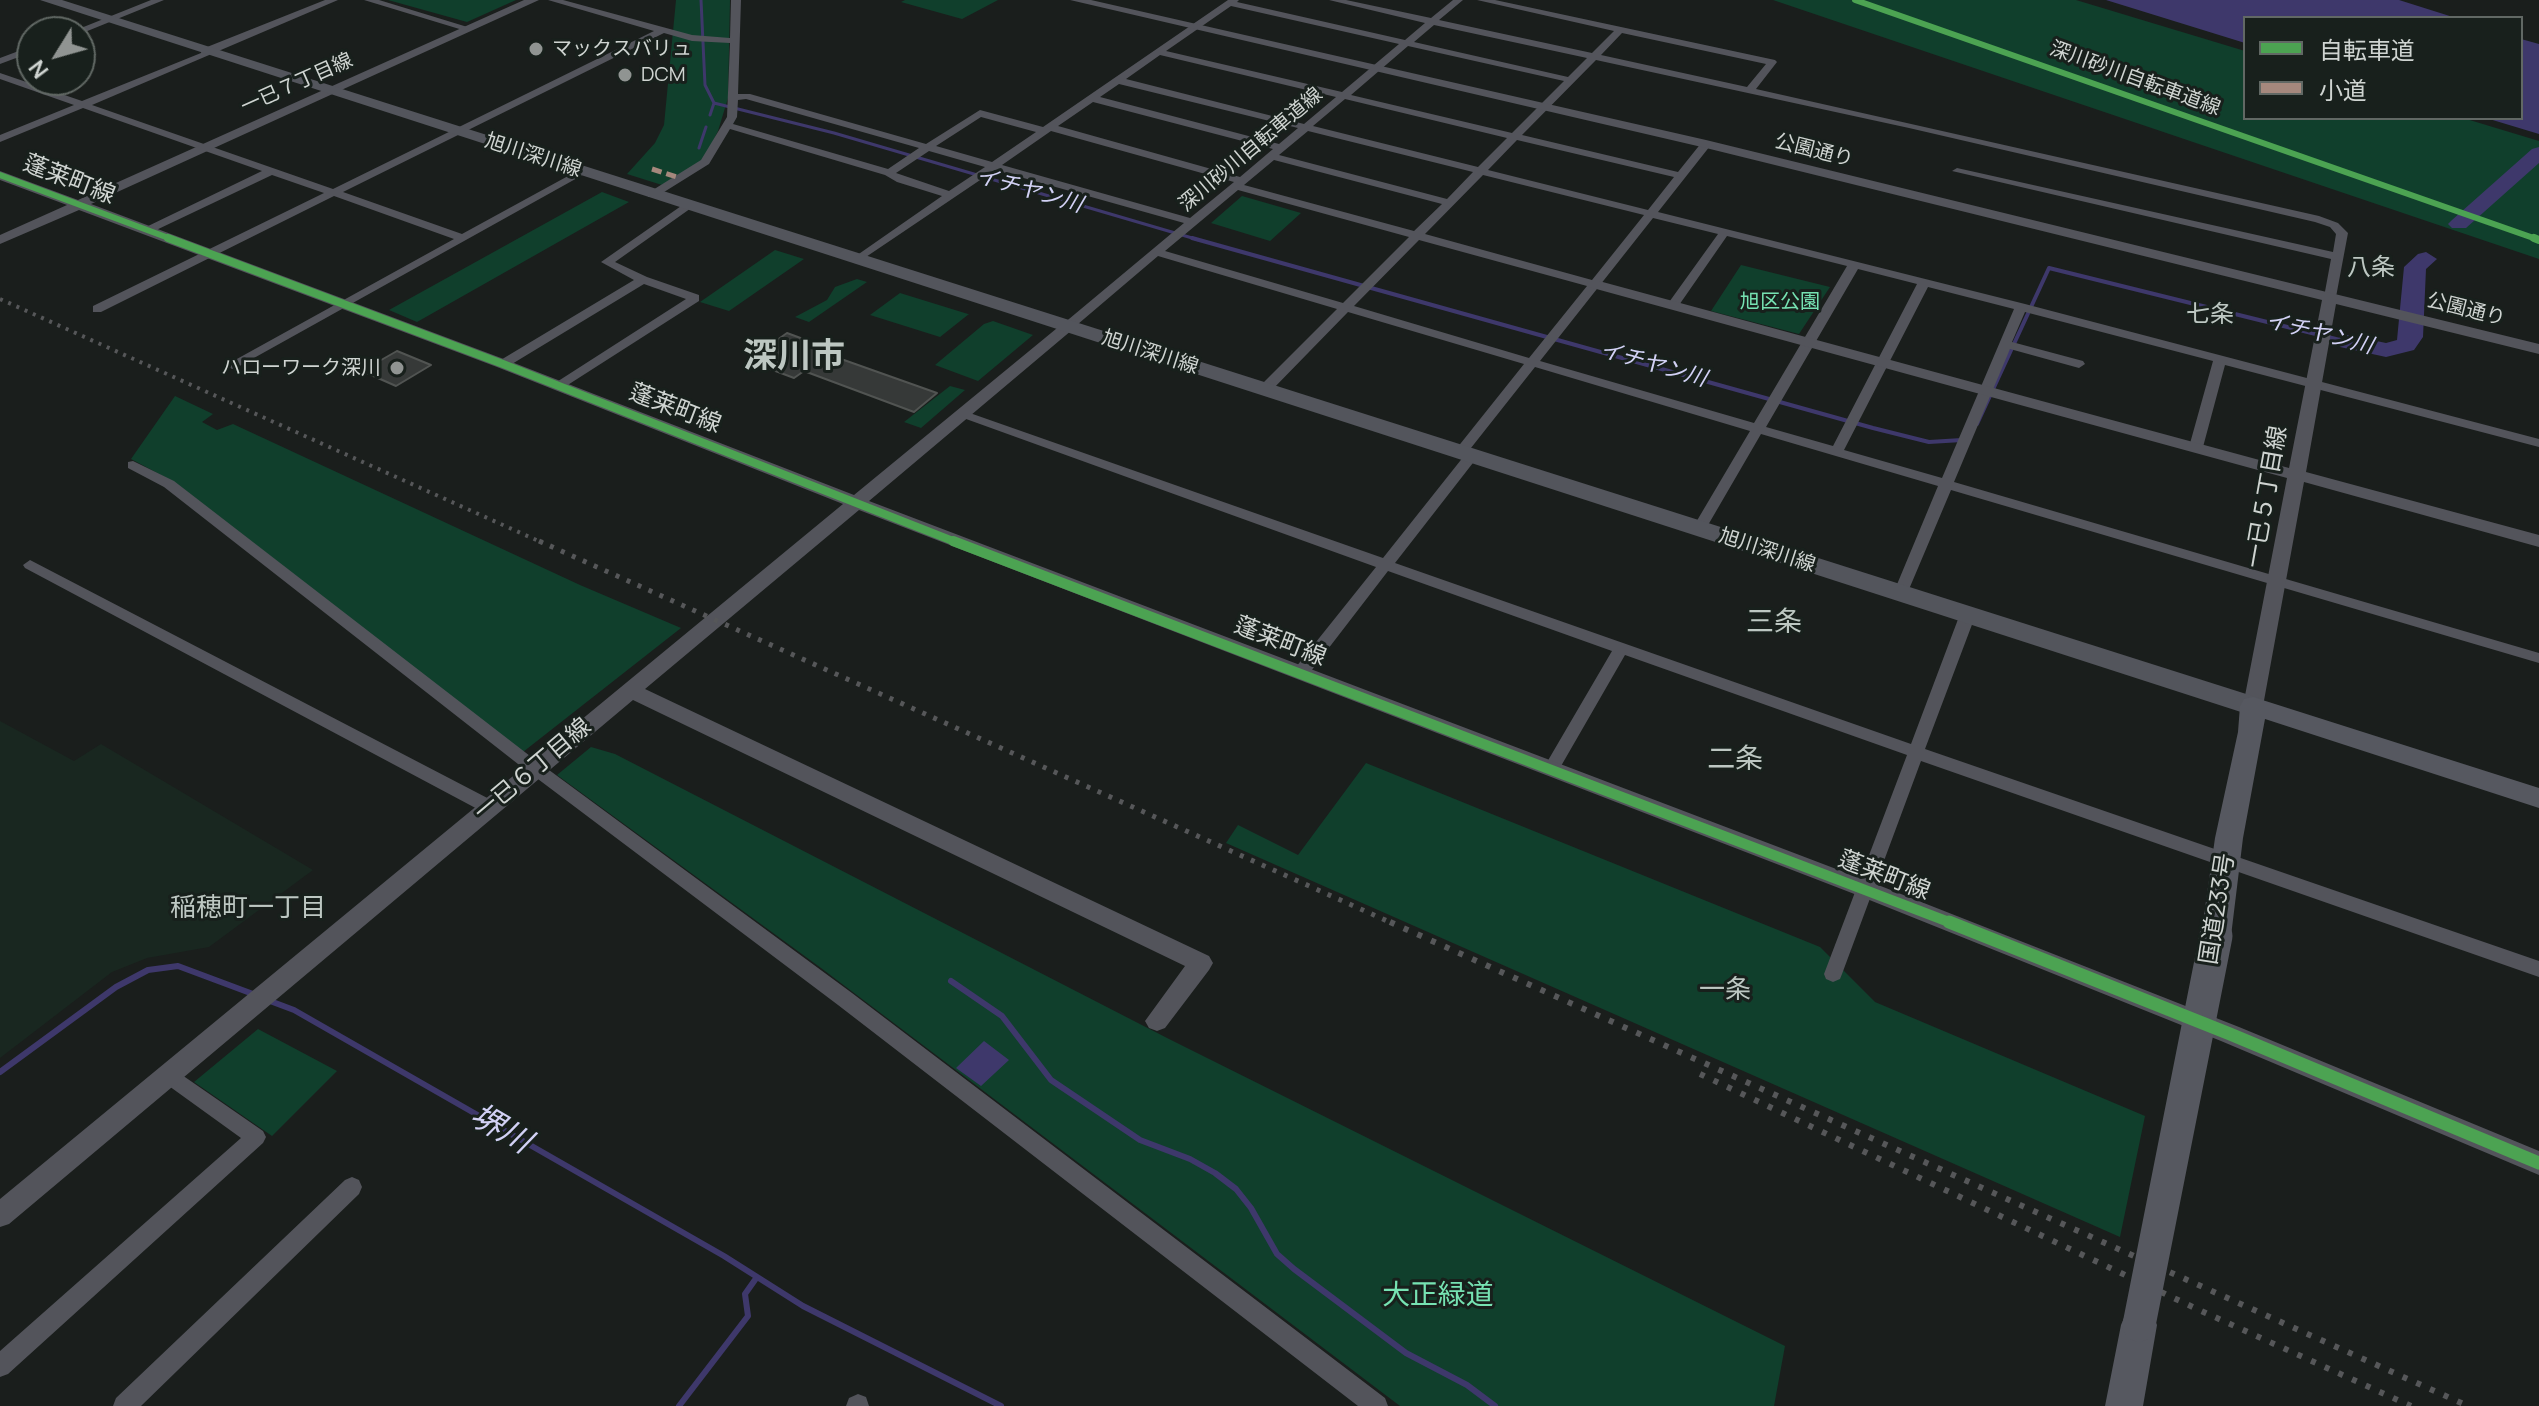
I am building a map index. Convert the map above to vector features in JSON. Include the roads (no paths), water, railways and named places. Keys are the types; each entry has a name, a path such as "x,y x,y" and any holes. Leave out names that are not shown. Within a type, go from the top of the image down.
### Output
{"highway":[{"path":"2253,706 2539,798"},
{"name":"国道233号","path":"2124,1406 2216,936 2253,706"}],"main road":[{"name":"旭川深川線","path":"58,1 108,20 652,195 2253,706"}],"street":[{"path":"96,24 159,0"},
{"path":"0,139 333,0"},
{"path":"369,0 469,29"},
{"name":"一已７丁目線","path":"0,240 533,0"},
{"path":"553,0 692,38 735,41"},
{"path":"652,195 705,162 732,117 736,0"},
{"name":"公園通り","path":"1076,0 1706,144 2539,349"},
{"path":"1334,0 1367,3 1433,21 2306,215 2334,225 2342,233 2330,297"},
{"name":"深川砂川自転車道線","path":"1067,327 1458,0"},
{"path":"1482,0 1772,62 1750,90"},
{"path":"857,260 1232,2 1570,80"},
{"path":"1264,390 1621,29"},
{"path":"97,309 663,30"},
{"path":"1159,52 1681,176"},
{"path":"0,76 463,238"},
{"path":"1117,80 1924,282 2539,443"},
{"path":"734,97 746,96 1192,222"},
{"path":"1091,98 1282,148"},
{"path":"889,173 980,113 1239,183 1417,236 2539,541"},
{"path":"727,125 889,173 901,180 950,195"},
{"path":"1302,671 1385,564 1530,363 1706,144"},
{"path":"1272,156 1450,203"},
{"path":"148,230 272,171"},
{"path":"1957,171 2338,257"},
{"path":"232,365 583,172"},
{"name":"蓬莱町線","path":"0,175 343,302 1008,562 1302,671 1865,889 2216,1029 2539,1163"},
{"path":"558,385 695,298 643,280 607,262 688,206"},
{"path":"1673,305 1724,233"},
{"path":"1156,252 2539,658"},
{"path":"1699,529 1854,265"},
{"path":"503,364 643,280"},
{"path":"1836,453 1924,282"},
{"name":"一已５丁目線","path":"2253,706 2330,297"},
{"path":"1900,594 2021,307"},
{"name":"一已６丁目線","path":"0,1215 535,766 1067,327"},
{"path":"2006,344 2079,364"},
{"path":"2196,447 2220,359"},
{"path":"962,415 2226,862 2539,969"},
{"path":"133,465 169,484 1377,1406"},
{"path":"30,565 489,807"},
{"path":"1833,974 1968,614"},
{"path":"1551,769 1621,648"},
{"path":"630,690 1201,963 1157,1021"},
{"path":"0,1366 256,1137 169,1075"},
{"path":"124,1406 352,1187"}],"waterway":[{"path":"701,0 705,85 714,103"},
{"path":"710,115 714,103"},
{"name":"イチヤン川","path":"714,103 834,133 1196,239"},
{"path":"699,148 706,127"},
{"name":"イチヤン川","path":"2459,224 2539,153"},
{"name":"イチヤン川","path":"1196,239 1873,428 1929,442 1962,440"},
{"name":"イチヤン川","path":"2348,342 2386,350 2406,345 2411,337 2415,267 2426,259"},
{"name":"イチヤン川","path":"1977,424 2049,268 2348,342"},
{"name":"堺川","path":"0,1072 116,987 148,970 178,966 253,994"},
{"path":"951,981 1002,1016 1051,1080 1140,1140 1190,1159 1215,1173 1236,1189 1251,1208 1277,1254 1294,1269 1406,1353 1467,1385 1495,1406"},
{"name":"堺川","path":"270,1001 294,1010 724,1256 803,1306 1001,1406"},
{"path":"679,1406 748,1316 745,1294 757,1277"}],"railway":[{"path":"0,299 543,543"},
{"path":"539,541 1394,924"},
{"path":"1390,922 2468,1406"},
{"path":"1700,1074 2197,1309 2411,1406"}],"place":[{"name":"マックスバリュ","path":"536,49"},
{"name":"DCM","path":"625,75"},
{"name":"ハローワーク深川","path":"397,368"}],"district":[{"name":"八条","path":"2371,268"},
{"name":"七条","path":"2210,315"},
{"name":"深川市","path":"794,357"},
{"name":"三条","path":"1774,623"},
{"name":"二条","path":"1735,760"},
{"name":"稲穂町一丁目","path":"248,909"},
{"name":"一条","path":"1725,991"}],"park label":[{"name":"旭区公園","path":"1780,302"},
{"name":"大正緑道","path":"1438,1296"}]}
